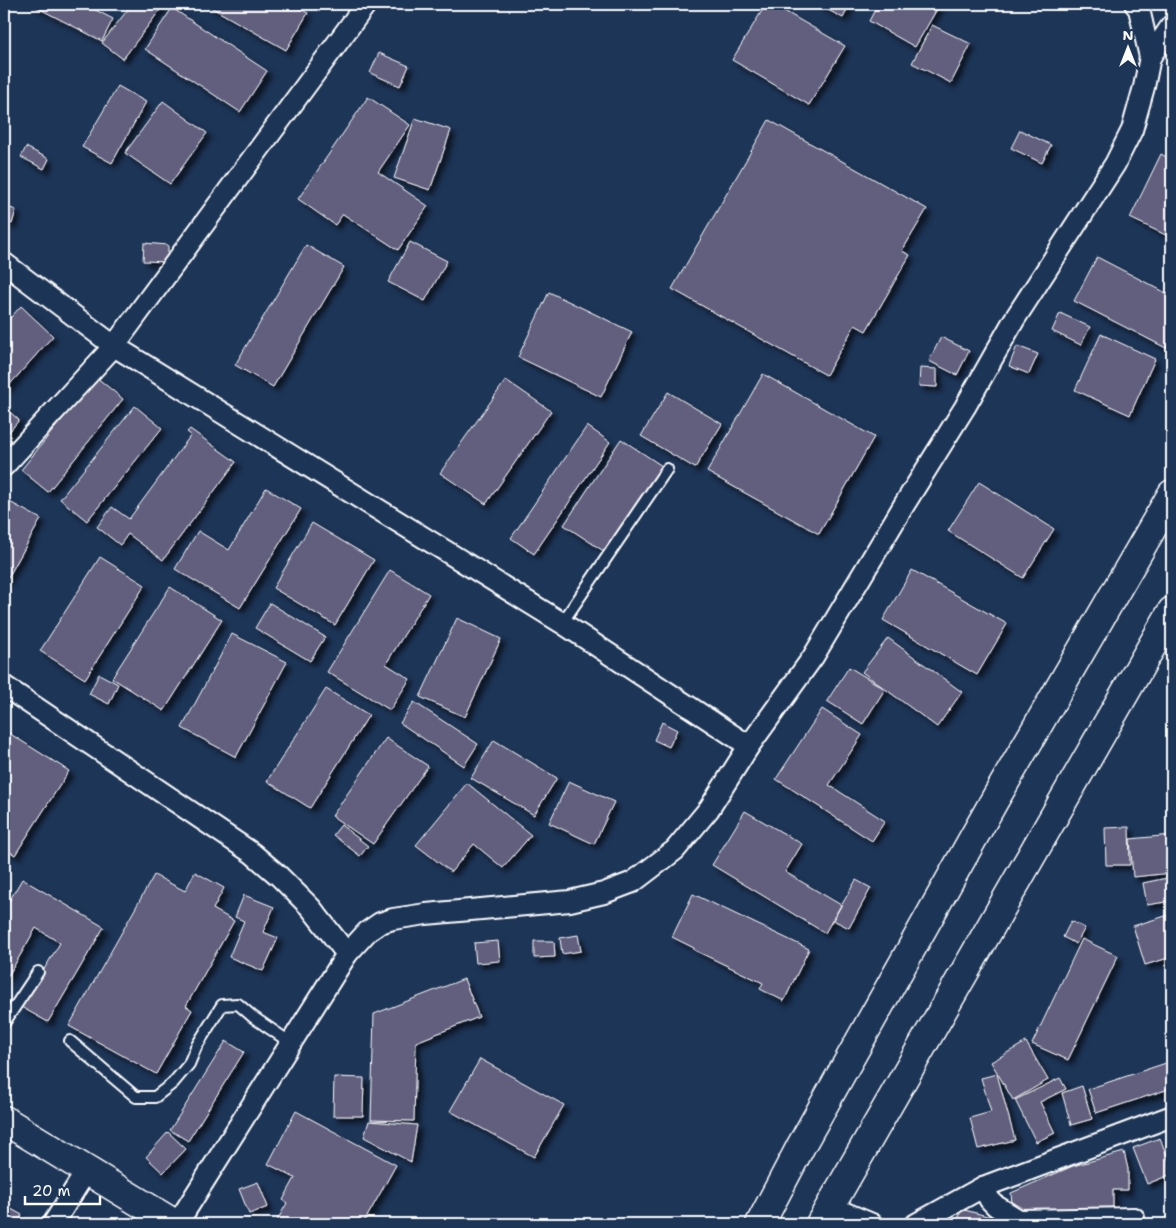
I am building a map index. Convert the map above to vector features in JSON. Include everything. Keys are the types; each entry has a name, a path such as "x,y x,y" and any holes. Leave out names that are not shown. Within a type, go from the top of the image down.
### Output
{"main road":[{"path":"760,1224 802,1144 989,810 1172,494"},
{"path":"825,1216 1172,611"},
{"path":"4,1120 176,1224"}],"street":[{"path":"1135,4 1139,9 1150,57"},
{"path":"4,466 114,346 360,6"},
{"path":"176,1224 346,954 367,932 380,923 394,919 426,914 570,901 604,893 633,882 674,850 704,816 749,746 813,657 965,407 1014,320 1115,164 1132,130 1144,88 1150,57 1172,25"},
{"path":"4,263 114,346 562,624 749,746"},
{"path":"4,686 252,853 279,876 311,908 346,954"},
{"path":"916,1224 983,1187 1172,1116"},
{"path":"53,1224 87,1170"},
{"path":"983,1187 990,1200 996,1206 1019,1220 1134,1218"},
{"path":"825,1216 872,1224"}],"lane":[{"path":"562,624 667,469"},
{"path":"4,1023 38,972"},
{"path":"70,1041 136,1097 155,1097 173,1083 189,1064 196,1047 222,1004 238,1004 253,1017 291,1043"}],"building":[{"path":"30,4 84,4 113,19 102,41"},
{"path":"132,4 161,4 163,6 123,59 102,43"},
{"path":"205,4 290,4 308,13 286,50"},
{"path":"766,4 772,4 845,46 809,105 732,60"},
{"path":"817,4 850,4 843,18"},
{"path":"878,4 940,4 915,47 869,21"},
{"path":"172,8 267,71 240,112 145,49"},
{"path":"932,25 971,44 951,83 912,63"},
{"path":"379,53 409,66 400,86 370,73"},
{"path":"118,86 146,102 112,163 82,147"},
{"path":"368,97 410,125 378,172 428,206 398,250 343,214 335,225 298,199"},
{"path":"163,101 207,133 170,184 125,153"},
{"path":"415,118 451,130 430,190 394,178"},
{"path":"769,120 927,209 902,251 910,255 866,331 855,325 826,375 672,289"},
{"path":"1020,130 1051,145 1042,163 1011,148"},
{"path":"26,147 49,159 44,169 21,157"},
{"path":"1161,154 1172,160 1172,238 1130,218"},
{"path":"4,206 16,210 12,224 4,221"},
{"path":"410,242 447,261 425,301 388,282"},
{"path":"144,243 168,245 168,262 143,261"},
{"path":"306,245 344,267 273,387 235,365"},
{"path":"1097,257 1172,296 1172,337 1166,348 1074,301"},
{"path":"549,292 632,332 601,397 518,357"},
{"path":"21,306 53,336 4,391 4,325"},
{"path":"1060,313 1090,327 1081,345 1052,331"},
{"path":"1101,334 1155,359 1130,415 1075,390"},
{"path":"941,337 969,351 957,375 929,361"},
{"path":"1017,346 1038,354 1029,374 1009,366"},
{"path":"920,368 937,369 937,387 919,386"},
{"path":"763,374 874,437 819,534 707,472"},
{"path":"96,377 123,399 48,492 21,470"},
{"path":"506,380 551,411 486,504 440,473"},
{"path":"668,392 722,424 695,468 641,436"},
{"path":"135,406 162,428 87,521 60,499"},
{"path":"4,407 19,420 4,438"},
{"path":"587,426 610,442 534,554 511,538"},
{"path":"190,429 236,462 163,560 128,534 120,545 97,527 112,507 129,519 191,435 187,432"},
{"path":"621,439 662,466 605,552 564,525"},
{"path":"979,482 1054,529 1023,578 948,531"},
{"path":"266,488 301,509 240,608 175,569 198,531 229,550"},
{"path":"6,500 41,519 4,585 4,505"},
{"path":"312,523 374,560 335,625 273,588"},
{"path":"100,557 145,585 85,679 40,651"},
{"path":"390,570 429,594 386,664 410,679 390,710 327,672"},
{"path":"912,570 1007,624 977,675 883,620"},
{"path":"170,587 222,620 164,711 112,678"},
{"path":"270,603 325,637 310,661 255,628"},
{"path":"457,618 501,639 465,717 420,697"},
{"path":"232,634 287,662 236,757 182,728"},
{"path":"888,638 962,692 937,727 862,672"},
{"path":"849,667 885,689 863,724 827,701"},
{"path":"99,674 118,684 109,704 89,694"},
{"path":"326,689 369,715 310,808 267,781"},
{"path":"414,702 478,744 464,766 400,723"},
{"path":"822,709 862,735 829,785 885,821 872,841 776,779"},
{"path":"1169,711 1172,711 1172,735 1167,735"},
{"path":"662,722 677,730 669,747 654,740"},
{"path":"4,730 69,771 15,855 4,848"},
{"path":"386,738 428,766 373,844 332,816"},
{"path":"494,740 557,778 534,815 471,778"},
{"path":"569,781 614,802 594,844 549,823"},
{"path":"467,783 531,835 503,868 474,844 451,872 416,845"},
{"path":"745,811 802,844 785,872 841,905 825,933 712,865"},
{"path":"341,825 368,846 360,856 333,835"},
{"path":"1129,827 1130,865 1106,865 1105,828"},
{"path":"1172,835 1172,873 1133,877 1130,839"},
{"path":"195,872 224,888 213,909 234,921 186,1006 192,1010 156,1074 69,1026 154,875 185,891"},
{"path":"1172,877 1172,901 1147,905 1143,883"},
{"path":"22,879 104,927 48,1022 21,1007 60,943 36,928 4,983 4,910"},
{"path":"856,880 871,888 849,928 833,920"},
{"path":"693,894 809,949 784,1001 760,989 763,983 694,950 694,948 672,937"},
{"path":"244,895 274,907 263,932 278,938 263,971 229,957 244,921 235,917"},
{"path":"1172,914 1172,957 1145,965 1133,926"},
{"path":"1071,921 1085,928 1076,944 1063,937"},
{"path":"578,935 581,951 562,954 560,938"},
{"path":"1082,939 1118,956 1068,1060 1032,1044"},
{"path":"498,941 500,961 476,963 474,943"},
{"path":"534,941 554,941 555,957 534,958"},
{"path":"464,979 479,1017 416,1042 414,1121 371,1120 374,1014"},
{"path":"226,1041 244,1052 188,1141 170,1130"},
{"path":"1026,1042 1048,1080 1013,1100 991,1062"},
{"path":"480,1059 564,1105 534,1157 450,1111"},
{"path":"1172,1061 1172,1088 1096,1113 1088,1089"},
{"path":"997,1074 1015,1140 978,1149 970,1118 991,1112 981,1078"},
{"path":"334,1077 364,1078 363,1116 333,1116"},
{"path":"1060,1078 1066,1089 1040,1102 1055,1133 1036,1142 1015,1100"},
{"path":"1082,1086 1092,1119 1071,1125 1062,1093"},
{"path":"296,1111 396,1165 363,1224 275,1224 287,1203 283,1200 295,1178 268,1164"},
{"path":"369,1121 417,1125 411,1162 364,1137"},
{"path":"1172,1128 1172,1145 1167,1130"},
{"path":"168,1132 186,1149 163,1173 146,1157"},
{"path":"1160,1138 1172,1169 1172,1174 1147,1184 1133,1148"},
{"path":"1124,1152 1128,1169 1128,1190 1113,1190 1113,1213 1013,1214 1011,1193 1073,1166"},
{"path":"258,1182 268,1207 249,1214 239,1189"},
{"path":"4,1205 22,1215 17,1224 4,1224"},
{"path":"961,1209 1017,1224 957,1224"}]}
